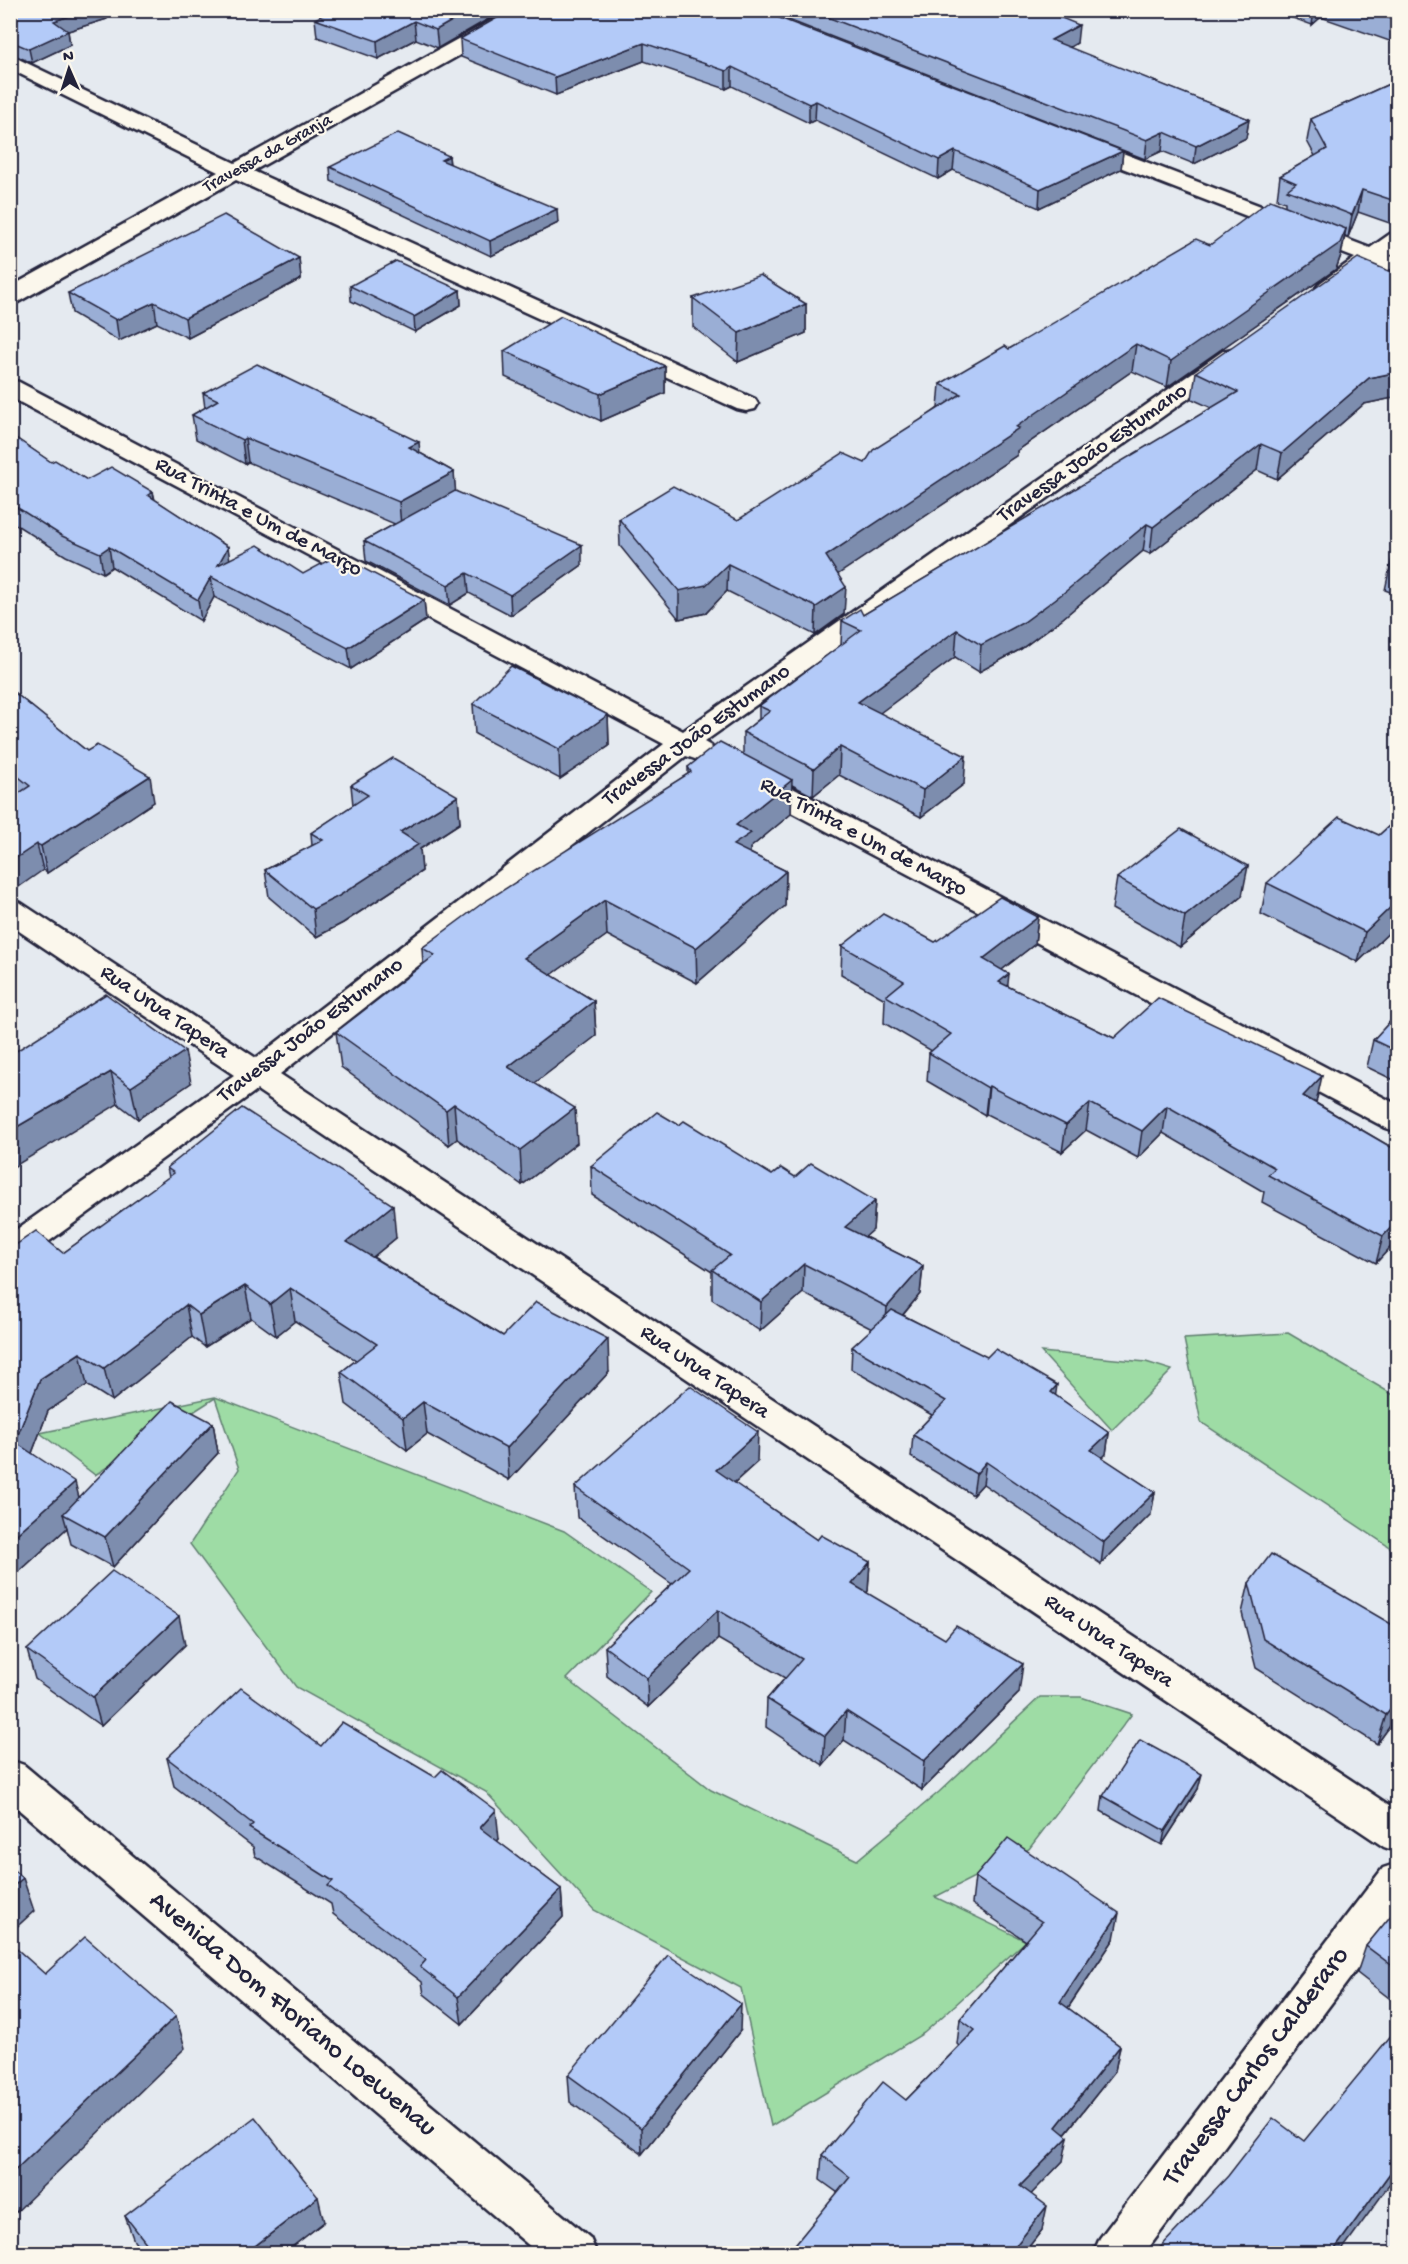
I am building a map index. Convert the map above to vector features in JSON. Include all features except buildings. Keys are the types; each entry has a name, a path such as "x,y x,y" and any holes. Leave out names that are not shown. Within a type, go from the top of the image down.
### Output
{"street":[{"name":"Travessa da Granja","path":"10,297 525,10"},
{"path":"10,62 236,172 746,404"},
{"path":"1059,136 1385,262"},
{"path":"1304,305 1385,262 1398,239"},
{"name":"Travessa João Estumano","path":"10,1252 256,1075 684,743 1256,339"},
{"name":"Rua Trinta e Um de Março","path":"10,387 1398,1120"},
{"name":"Rua Urua Tapera","path":"10,910 1398,1834"},
{"name":"Avenida Dom Floriano Loewenau","path":"10,1777 574,2253"},
{"name":"Travessa Carlos Calderaro","path":"1116,2253 1398,1881"}],"green space":[{"path":"1288,1333 1397,1397 1397,1552 1201,1422 1184,1339"},
{"path":"1041,1352 1146,1362 1172,1370 1112,1430"},
{"path":"215,1397 564,1531 651,1592 567,1679 711,1790 857,1860 939,1792 1040,1697 1081,1697 1132,1714 1029,1849 935,1897 1026,1941 924,2033 771,2126 741,1988 594,1910 486,1792 296,1687 190,1544 239,1469 215,1398 95,1475 40,1433"}]}
